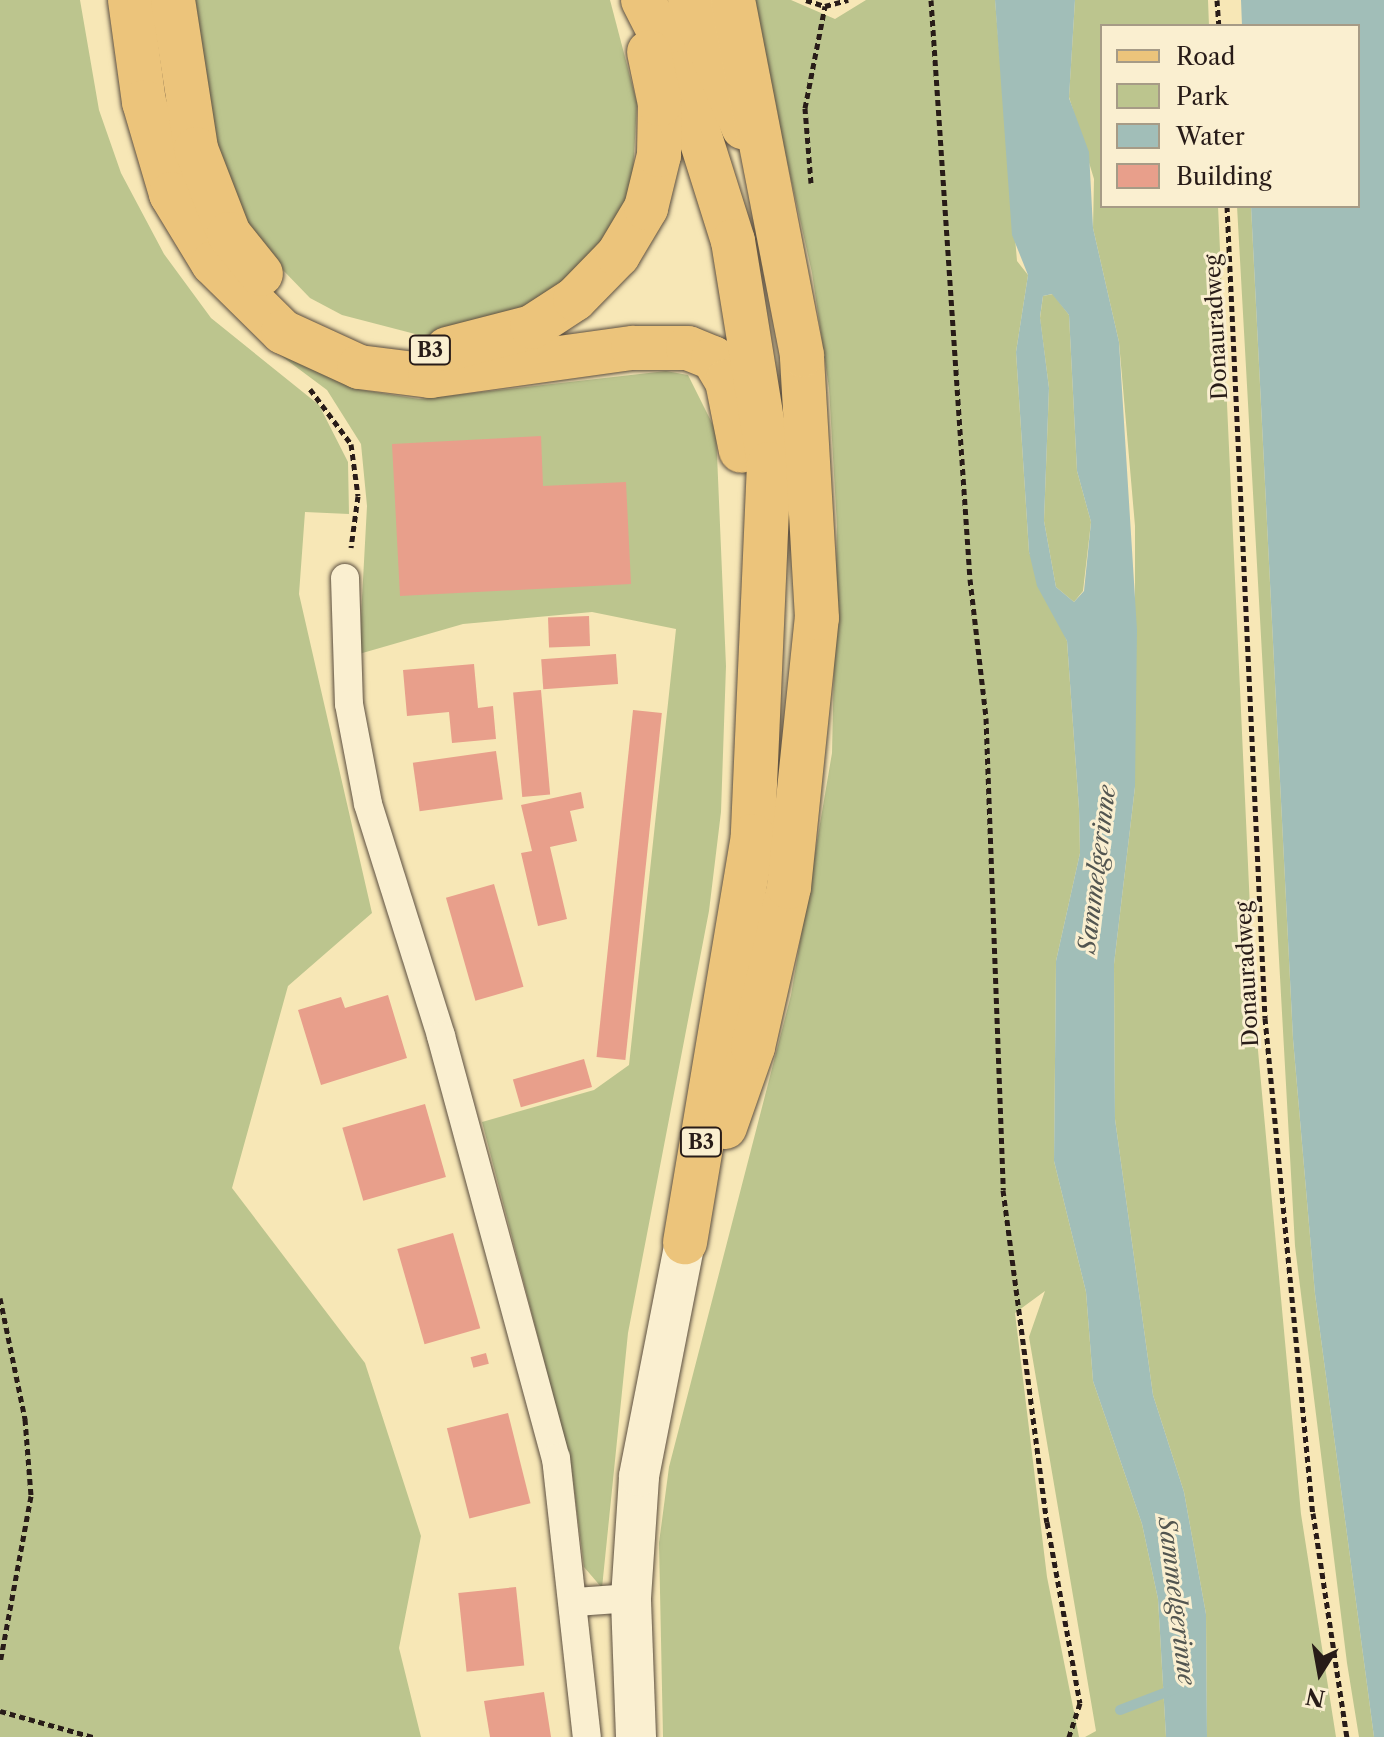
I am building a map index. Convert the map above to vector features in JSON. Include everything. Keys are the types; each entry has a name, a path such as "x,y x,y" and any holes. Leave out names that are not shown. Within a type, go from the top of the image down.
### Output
{"main road":[{"name":"B3","path":"130,0 144,102 171,194 245,301 321,353 393,375 488,371 633,348 702,351 718,366 734,402 762,584"},
{"name":"B3","path":"173,0 196,149 229,234 248,260 302,313 331,329 398,349 434,350 506,337 555,314 597,279 633,233 654,179 661,131 634,0"},
{"name":"B3","path":"643,0 680,73 718,185 747,307 769,464 753,836 685,1242"},
{"name":"B3","path":"685,1242 772,971 815,686 810,429 770,188 690,0"},
{"path":"733,0 770,188"},
{"path":"636,1737 631,1598 649,1406 685,1242"}],"street":[{"path":"345,578 344,660 361,774 520,1314 556,1458 576,1602 587,1737"},
{"path":"576,1602 631,1598"}],"path":[{"path":"806,0 825,6 848,0"},
{"path":"931,0 970,579 987,734 1003,1190 1051,1550 1080,1703 1069,1737"},
{"path":"1217,0 1219,24"},
{"path":"812,193 805,108 825,6"},
{"name":"Donauradweg","path":"1227,208 1266,1034 1313,1513 1347,1737"},
{"path":"0,1298 25,1419 31,1496 0,1663"},
{"path":"0,1711 93,1737"}],"green space":[{"path":"0,0 80,0 99,110 121,173 164,254 211,318 319,405 348,462 349,514 305,512 299,594 372,913 288,986 232,1188 365,1363 421,1536 399,1648 421,1737 0,1737"},
{"path":"191,0 610,0 637,103 632,191 601,247 542,307 465,333 419,335 342,315 310,298 248,234 209,123"},
{"path":"751,0 791,0 835,19 866,0 995,0 1017,261 1028,275 1016,352 1029,552 1067,641 1079,809 1080,853 1056,961 1054,1161 1086,1292 1093,1381 1142,1524 1158,1599 1166,1737 1085,1737 1096,1731 1029,1337 1045,1291 1015,1313 1047,1577 1079,1737 663,1737 659,1543 669,1467 791,995 832,753 837,526 829,388 812,273"},
{"path":"1075,0 1208,0 1209,24 1100,24 1100,208 1218,208 1255,1018 1301,1514 1336,1737 1207,1737 1206,1614 1184,1492 1153,1395 1115,1119 1114,964 1135,787 1135,526 1119,342 1093,228 1094,179 1069,97"},
{"path":"1237,208 1251,208 1293,1039 1315,1294 1374,1737 1359,1737 1347,1663 1295,1246"},
{"path":"1053,294 1069,315 1077,471 1091,522 1083,591 1074,602 1056,587 1044,521 1049,388 1040,318 1043,296"},
{"path":"264,343 356,389 419,399 666,371 688,375 716,431 726,666 721,812 709,911 628,1333 602,1588 584,1567 571,1464 482,1122 594,1090 629,1065 676,629 592,612 463,624 359,654 367,506 361,444 327,390"}],"water":[{"name":"Sammelgerinne","path":"995,0 1075,0 1069,98 1089,152 1093,228 1119,342 1137,630 1135,787 1114,964 1115,1119 1153,1395 1184,1492 1206,1614 1207,1737 1166,1737 1158,1599 1142,1524 1093,1381 1086,1292 1054,1161 1056,961 1080,853 1079,809 1067,641 1037,586 1029,552 1016,352 1028,275 1012,235","holes":["1052,294 1069,315 1077,471 1091,522 1084,591 1074,602 1056,587 1044,521 1049,388 1040,317 1043,296"]},
{"path":"1241,0 1384,0 1384,1737 1374,1737 1315,1294 1293,1039 1251,208 1360,208 1360,24 1242,24"}],"building":[{"path":"541,436 543,486 626,482 631,584 400,596 392,444"},
{"path":"589,616 590,646 549,647 548,617"},
{"path":"616,654 618,684 543,689 541,659"},
{"path":"474,664 478,708 493,706 496,739 452,743 449,712 407,716 403,670"},
{"path":"541,690 550,795 522,797 513,692"},
{"path":"633,710 662,713 625,1060 597,1057"},
{"path":"496,751 503,800 420,811 413,763"},
{"path":"581,792 584,808 570,811 577,841 550,847 567,919 538,926 521,853 532,851 521,805"},
{"path":"494,884 523,987 475,1001 446,898"},
{"path":"388,995 407,1058 321,1085 298,1010 341,997 345,1008"},
{"path":"584,1059 592,1087 521,1107 513,1079"},
{"path":"425,1104 446,1177 363,1201 342,1128"},
{"path":"453,1233 480,1328 425,1344 397,1249"},
{"path":"486,1353 489,1364 473,1368 471,1357"},
{"path":"508,1413 530,1503 469,1518 447,1428"},
{"path":"516,1587 524,1666 467,1672 458,1593"},
{"path":"544,1692 551,1737 490,1737 484,1701"}],"waterway":[{"name":"Sammelgerinne","path":"1120,1710 1175,1689"}]}
